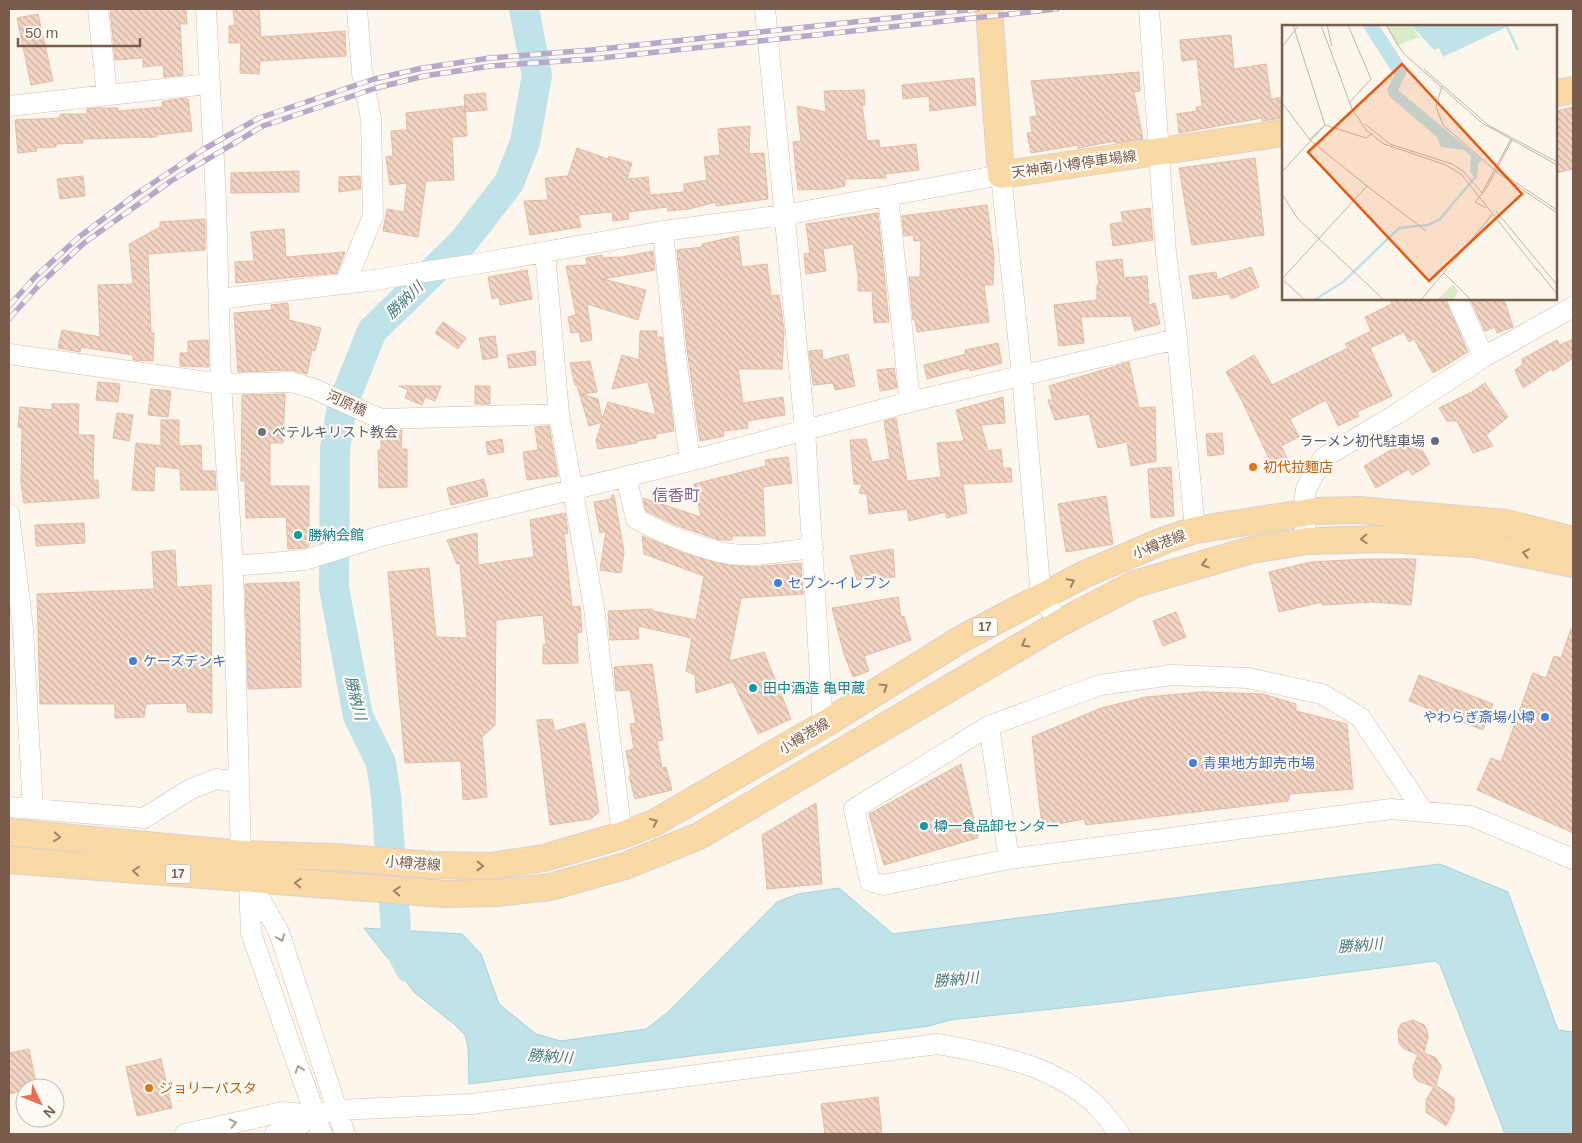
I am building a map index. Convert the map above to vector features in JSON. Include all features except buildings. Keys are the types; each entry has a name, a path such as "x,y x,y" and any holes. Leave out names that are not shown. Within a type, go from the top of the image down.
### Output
{"main road":[{"name":"天神南小樽停車場線","path":"989,9 1001,175 1282,133"},
{"path":"1557,93 1573,90"},
{"name":"小樽港線","path":"9,832 241,854 334,857 431,865 491,866 544,858 622,835 654,823 823,725 963,638 1085,574 1165,540 1195,530 1303,513 1358,510 1506,523 1573,540"},
{"name":"小樽港線","path":"9,860 445,894 496,893 550,886 625,866 699,836 1060,623 1135,584 1251,550 1307,541 1385,538 1475,544 1573,564"}],"street":[{"path":"98,9 107,95"},
{"path":"206,9 221,384 232,566 241,854 249,880 279,932 344,1134"},
{"path":"345,284 373,216 371,120 362,73 357,9"},
{"path":"765,9 805,430 823,725"},
{"path":"1149,9 1166,253 1177,339 1195,530"},
{"path":"9,106 208,84"},
{"path":"219,299 345,284 476,264 663,232 784,215 1001,175 1022,376 1041,597 1060,623"},
{"path":"888,196 910,402"},
{"path":"663,232 675,350 690,461"},
{"path":"545,252 559,414 594,608 622,835"},
{"path":"1457,300 1484,357"},
{"path":"1307,541 1303,513 1306,490 1323,458 1398,414 1484,357 1573,307"},
{"path":"232,566 305,560 381,536 690,461 910,402 1177,339"},
{"name":"河原橋","path":"9,354 221,384 291,382 312,388 381,419 559,414"},
{"path":"626,476 636,519 649,526 704,547 742,555 813,548"},
{"path":"9,514 23,628 33,810"},
{"path":"1424,812 1360,718 1322,694 1248,678 1172,675 1100,685 988,726 854,809 870,881 883,885 1009,859 1391,809 1424,812 1471,816 1573,859"},
{"path":"988,726 1009,859"},
{"path":"9,807 144,818 191,789 208,782 216,779 238,782"},
{"path":"249,880 251,933 322,1134"},
{"path":"275,1134 289,1131 315,1115 336,1110 471,1104 938,1044 1008,1058 1063,1081 1097,1107 1120,1134"},
{"path":"185,1134 282,1112 315,1115"}],"water":[{"path":"1440,864 1508,892 1558,1030 1573,1032 1573,1134 1505,1134 1440,965 1435,961 1118,1002 950,1020 929,1026 469,1084 468,1047 465,1035 415,993 364,928 462,934 481,954 499,1004 536,1034 561,1041 646,1029 668,1012 777,902 798,894 839,888 893,934"}],"waterway":[{"name":"勝納川","path":"410,968 397,943 386,796 381,763 358,716 334,588 335,449 342,406 372,331 463,242 509,183 525,142 537,75 524,9"}],"railway":[{"path":"9,306 34,278 79,237 135,195 204,149 259,118 374,79 423,68 490,58 591,50 977,9"},
{"path":"9,319 40,284 84,243 171,181 263,126 376,88 424,76 491,66 592,59 1057,9"}],"place":[{"name":"べテルキリスト教会","path":"262,432"},
{"name":"ラーメン初代駐車場","path":"1435,441"},
{"name":"初代拉麵店","path":"1253,467"},
{"name":"勝納会館","path":"298,535"},
{"name":"セブン-イレブン","path":"778,583"},
{"name":"ケーズデンキ","path":"133,661"},
{"name":"田中酒造 亀甲蔵","path":"753,688"},
{"name":"やわらぎ斎場小樽","path":"1545,717"},
{"name":"青果地方卸売市場","path":"1193,763"},
{"name":"樽一食品卸センター","path":"924,826"},
{"name":"ジョリーパスタ","path":"149,1088"}],"district":[{"name":"信香町","path":"676,495"}]}
